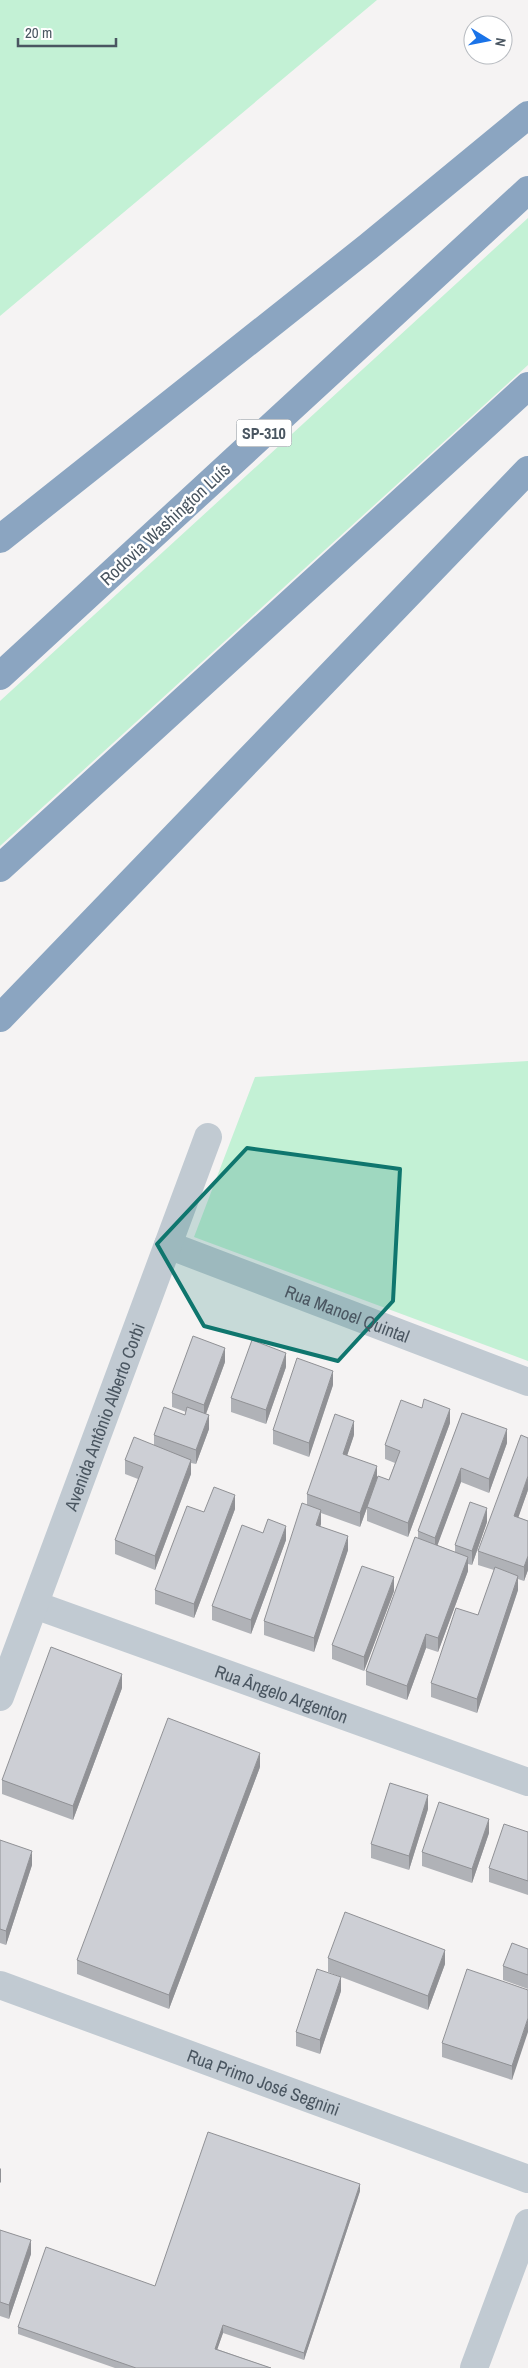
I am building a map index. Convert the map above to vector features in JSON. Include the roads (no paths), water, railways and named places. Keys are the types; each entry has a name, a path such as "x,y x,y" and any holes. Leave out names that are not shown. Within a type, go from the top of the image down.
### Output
{"highway":[{"path":"0,539 369,246 528,115"},
{"name":"Rodovia Washington Luís","path":"0,676 528,190"},
{"path":"0,868 528,386"},
{"path":"0,1018 528,470"}],"street":[{"name":"Avenida Antônio Alberto Corbi","path":"0,1697 36,1605 208,1137"},
{"name":"Rua Manoel Quintal","path":"168,1245 528,1382"},
{"name":"Rua Ângelo Argenton","path":"36,1605 528,1782"},
{"name":"Rua Primo José Segnini","path":"0,1985 528,2179"},
{"path":"474,2368 528,2223"}]}
